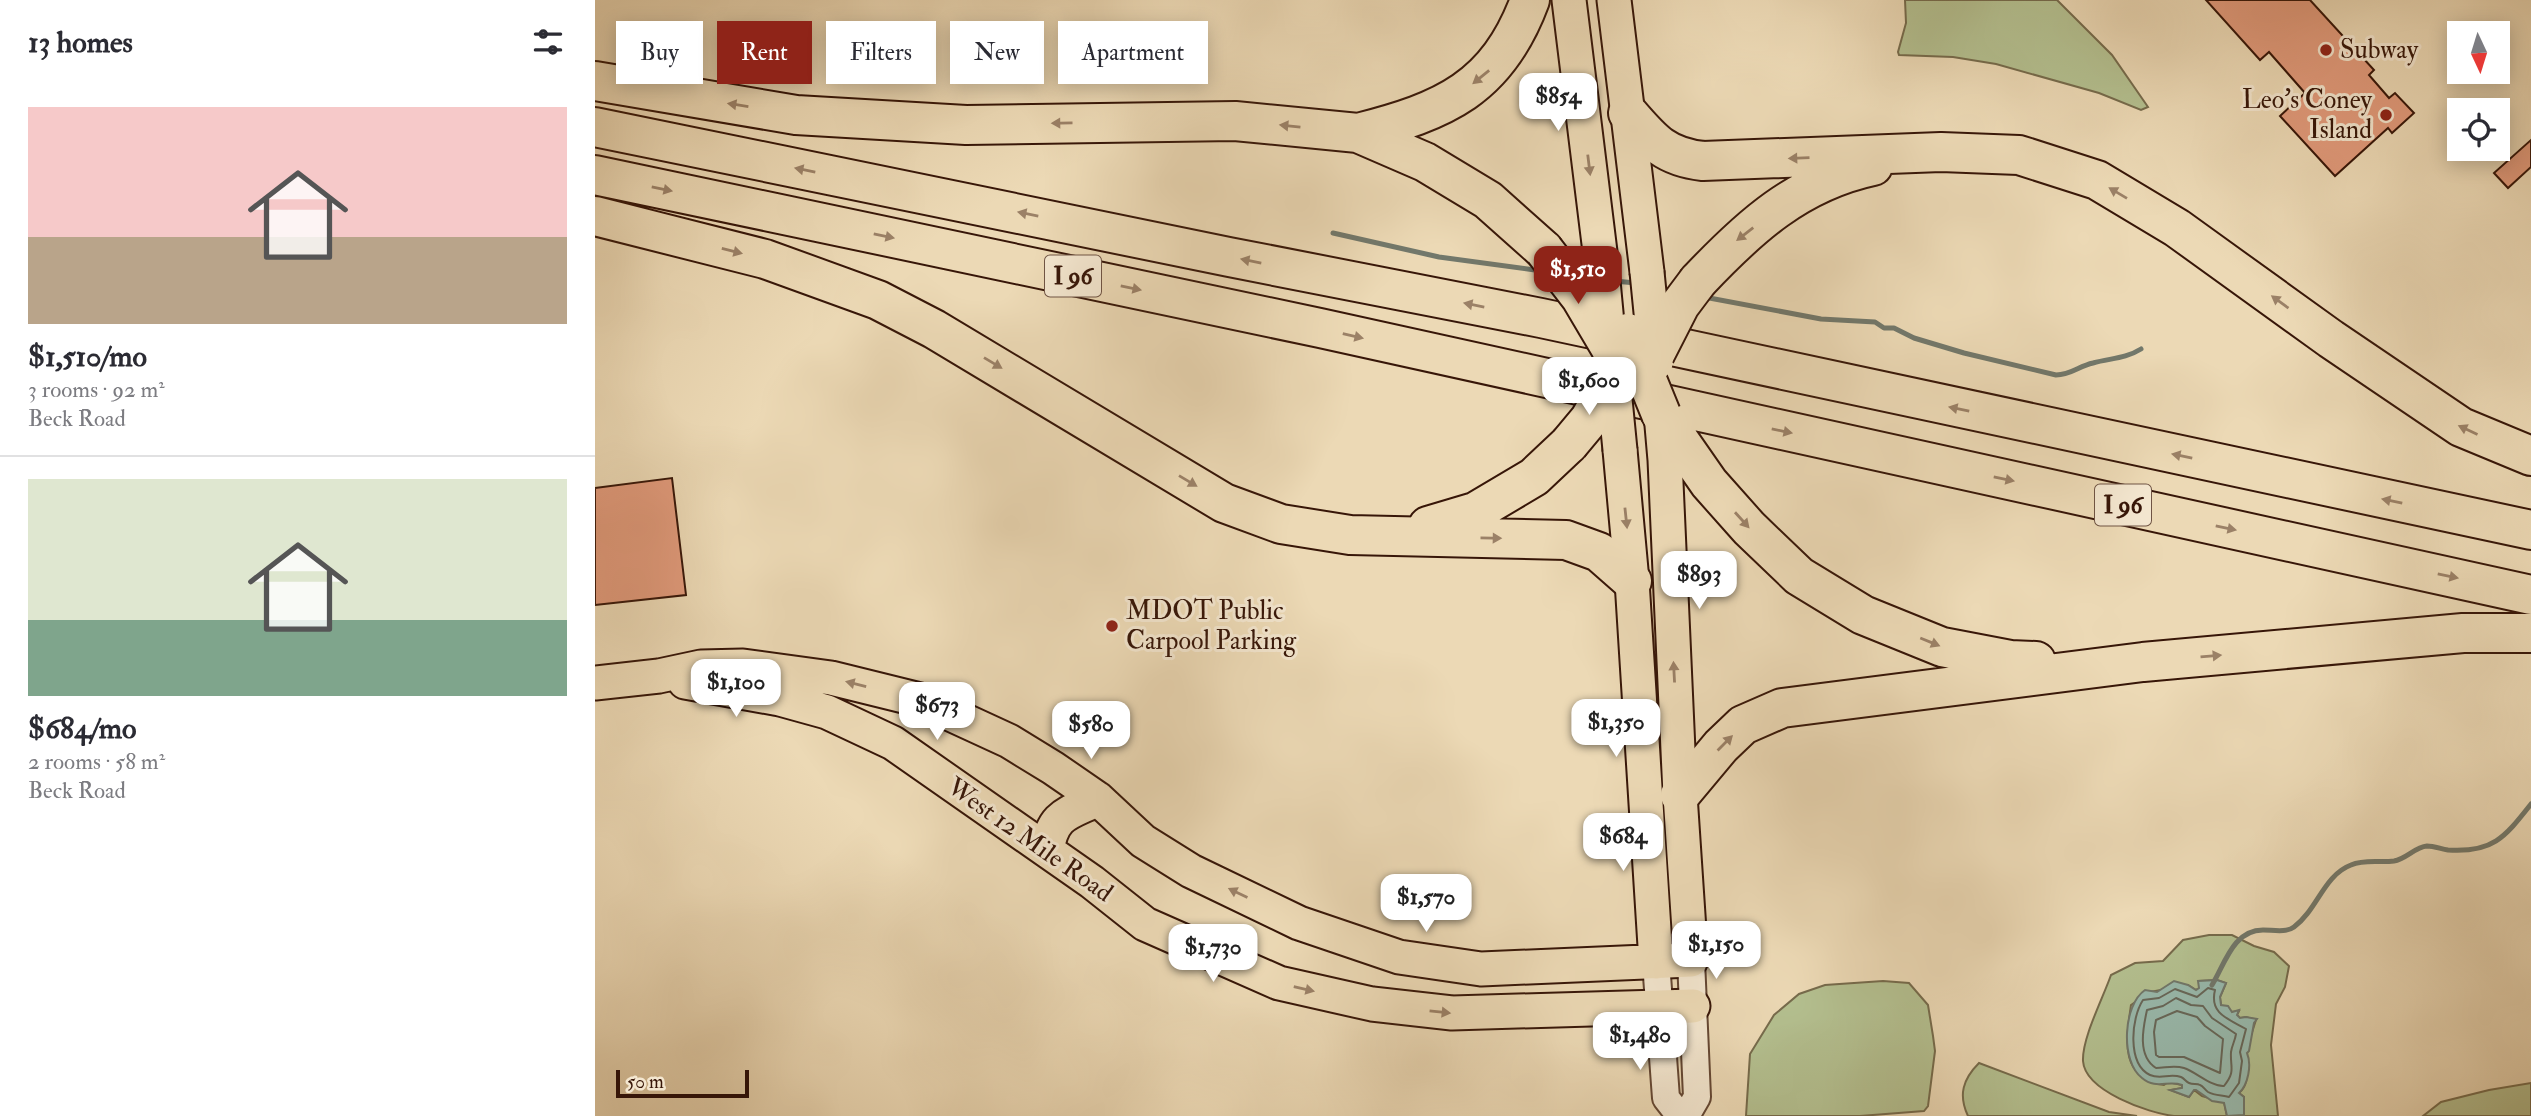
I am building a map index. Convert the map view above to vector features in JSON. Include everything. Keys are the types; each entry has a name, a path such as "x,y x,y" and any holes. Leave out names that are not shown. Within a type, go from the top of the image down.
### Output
{"highway":[{"path":"1357,133 1434,109 1462,93 1496,66 1521,25 1530,0"},
{"path":"595,82 796,115 966,125 1235,121 1357,133 1425,162 1488,200 1544,250 1633,371 1681,464 1799,576 1863,615 1942,647 2010,660 2069,664 2143,662"},
{"path":"1628,113 1650,138 1668,153 1682,159 1703,162 1941,152 2019,155 2097,180 2176,228 2461,427 2531,456"},
{"name":"I 96","path":"595,127 1541,318 2531,530"},
{"path":"1350,535 1417,529 1475,512 1534,477 1569,444 1633,371 1698,281 1736,241 1795,195 1858,170 1941,152"},
{"name":"I 96","path":"595,175 1320,328 2531,594"},
{"path":"595,216 765,259 878,300 934,329 1224,503 1281,524 1350,535 1566,540 1599,551 1632,581"},
{"path":"1601,260 1633,371"},
{"path":"1620,450 1647,272"},
{"path":"1680,795 1721,746 1743,725 1782,708 2143,662 2463,633 2531,633"}],"main road":[{"path":"1569,0 1601,260"},
{"path":"1614,0 1647,272"},
{"path":"1620,450 1632,581 1656,962"},
{"path":"1681,464 1680,795 1691,960"},
{"name":"West 12 Mile Road","path":"595,683 659,676 701,667 743,666 831,678 920,700 1009,741 1098,799 1143,841 1191,871 1299,923 1399,957 1481,969 1691,960"},
{"name":"West 12 Mile Road","path":"659,676 780,699 827,712 893,743 1047,850 1145,924 1279,983 1372,1004 1452,1013 1693,1006"},
{"path":"893,743 910,734 914,728 918,721 920,700"},
{"path":"1047,850 1050,833 1056,821 1098,799"}],"street":[{"path":"1686,1116 1697,1097 1691,960"},
{"path":"1656,962 1666,1098 1680,1116"}],"green space":[{"path":"1905,0 2057,0 2112,55 2148,107 2141,110 2099,93 1996,64 1953,57 1899,55 1906,23"},
{"path":"2209,935 2232,935 2274,952 2289,966 2285,987 2276,1004 2271,1045 2278,1116 2241,1116 2244,1097 2239,1093 2245,1085 2248,1050 2256,1020 2240,1018 2237,1015 2239,1011 2232,1012 2221,1005 2220,997 2226,983 2217,980 2199,981 2199,988 2196,990 2188,985 2150,992 2131,1005 2127,1044 2132,1065 2139,1074 2149,1081 2164,1085 2168,1082 2182,1085 2182,1088 2171,1090 2189,1097 2194,1090 2202,1096 2224,1102 2227,1116 2174,1116 2149,1110 2106,1091 2086,1072 2083,1061 2086,1041 2111,975 2135,963 2163,961 2183,940"},
{"path":"1883,981 1909,983 1928,1005 1935,1051 1928,1106 1924,1111 1860,1116 1746,1116 1750,1054 1774,1015 1799,994 1825,985"},
{"path":"1979,1063 2109,1112 2137,1116 1968,1116 1963,1101 1964,1088 1969,1075"},
{"path":"2531,1083 2531,1116 2423,1116 2441,1102"}],"water":[{"path":"2217,980 2226,983 2220,997 2221,1005 2228,1006 2232,1012 2239,1010 2237,1015 2240,1018 2257,1019 2247,1053 2248,1074 2239,1093 2244,1097 2244,1115 2227,1116 2224,1103 2212,1101 2196,1090 2189,1097 2170,1090 2182,1088 2182,1085 2147,1082 2135,1070 2127,1047 2132,1008 2145,990 2157,992 2174,981 2196,990 2199,988 2198,981"}],"building":[{"path":"2206,0 2310,0 2374,70 2369,75 2389,98 2395,93 2414,113 2392,133 2388,128 2335,176 2280,116 2305,93 2269,52 2260,60"},
{"path":"2531,140 2531,167 2508,188 2494,173"},
{"path":"672,478 686,595 595,605 595,488"}],"waterway":[{"path":"1333,233 1439,257 1542,271"},
{"path":"1614,281 1636,283"},
{"path":"1704,297 1821,319 1875,322 1884,328 1894,328 1914,338 1964,353 2056,375 2066,374 2093,363 2124,357 2141,349"},
{"path":"2212,985 2237,942 2253,932 2283,931 2294,927 2342,870 2362,862 2398,860 2418,848 2427,846 2448,850 2476,849 2497,841 2531,804"}],"place":[{"name":"Subway","path":"2326,50"},
{"name":"Leo's Coney Island","path":"2386,115"},
{"name":"MDOT Public Carpool Parking","path":"1112,626"}]}
